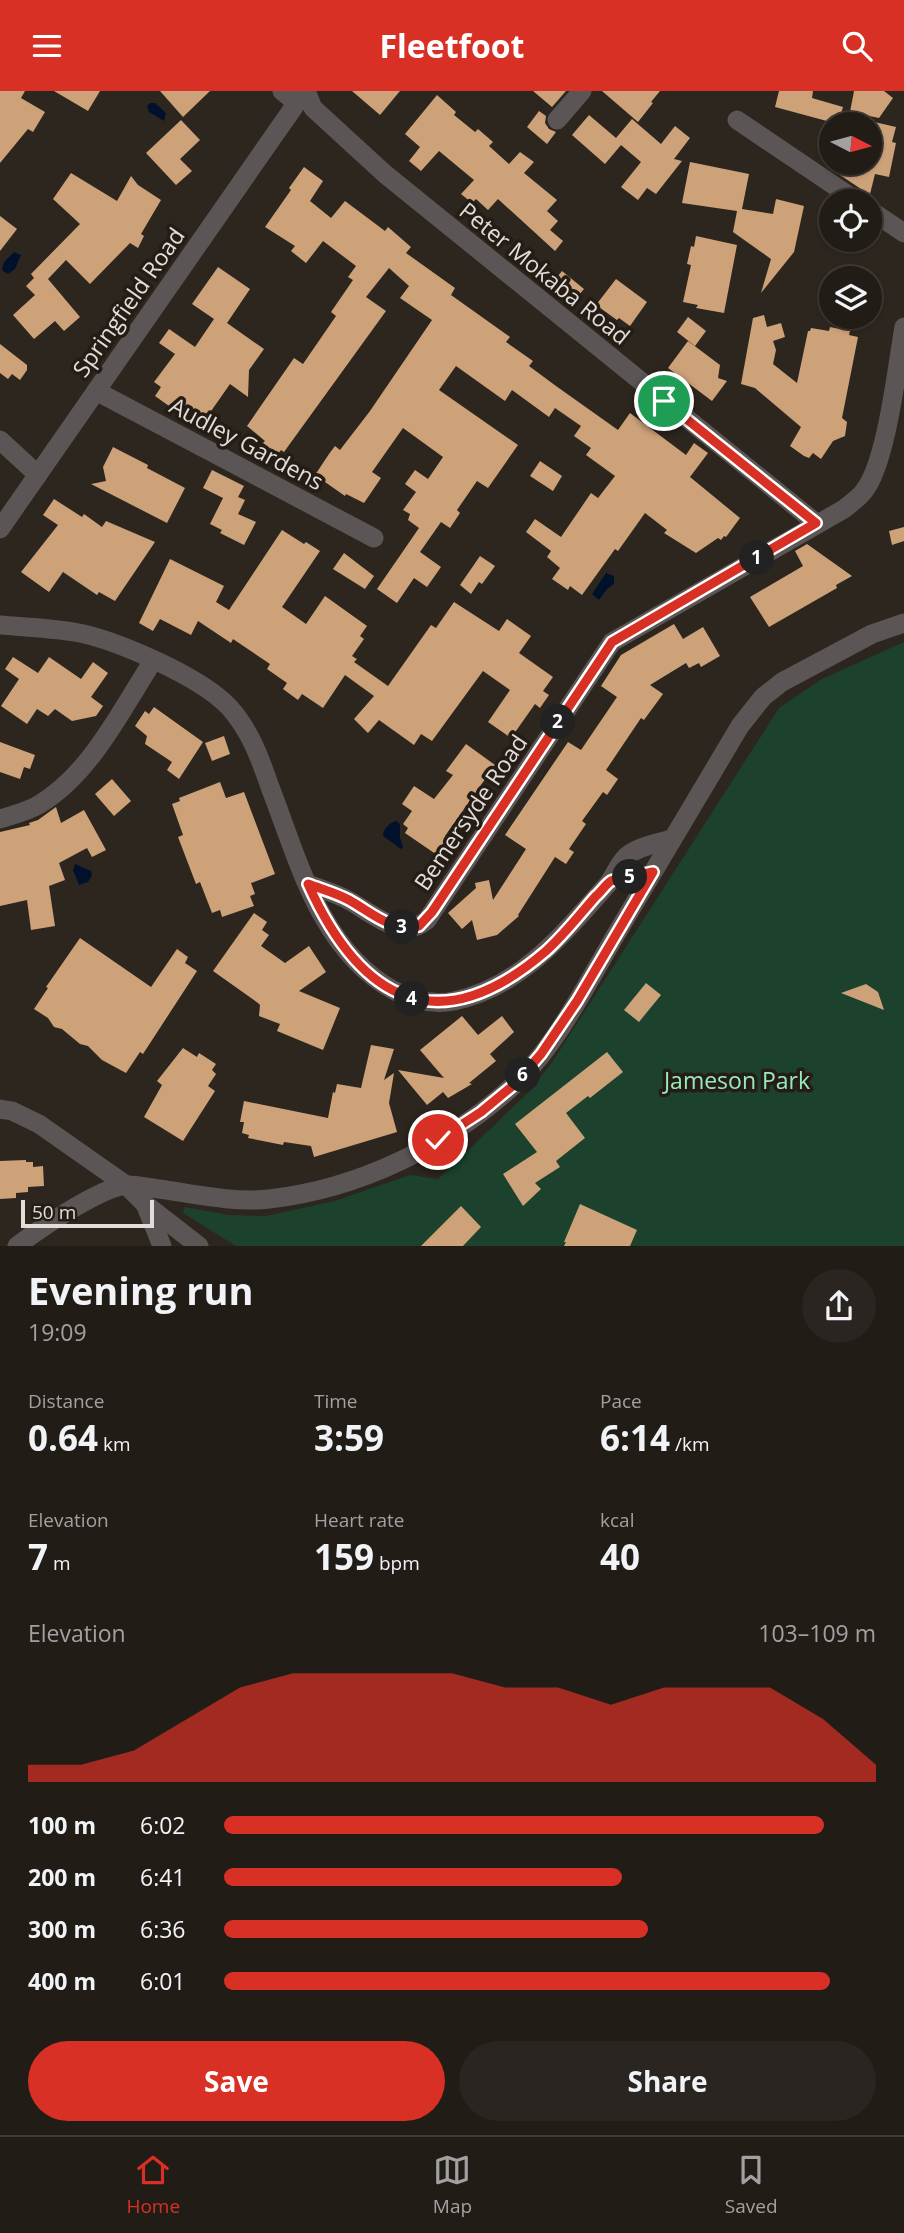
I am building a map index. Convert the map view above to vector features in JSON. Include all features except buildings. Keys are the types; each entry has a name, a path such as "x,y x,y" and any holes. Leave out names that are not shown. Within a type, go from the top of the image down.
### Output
{"street":[{"path":"557,120 582,91"},
{"name":"Springfield Road","path":"0,529 301,97"},
{"name":"Peter Mokaba Road","path":"301,97 385,174 816,523"},
{"path":"737,120 839,189"},
{"path":"882,218 904,233"},
{"path":"816,523 856,500 866,489 872,476 886,429 904,327"},
{"name":"Audley Gardens","path":"96,391 374,538"},
{"path":"0,440 38,475"},
{"name":"Bemersyde Road","path":"308,884 351,901 370,915 397,926 419,926 432,912 612,642 816,523"},
{"path":"17,1246 70,1210 126,1185 226,1198 267,1199 307,1192 366,1176 404,1160 481,1112 516,1083 541,1054 577,1001 740,726 763,697 782,682 837,651 872,634 904,623"},
{"path":"0,625 72,632 99,638 153,661 211,691 228,706 255,746 321,913 365,972 404,996 443,1003 470,997 509,980 548,950 610,882 626,856 672,839"},
{"path":"0,819 40,805 71,779 98,747 153,661"},
{"path":"610,882 653,872"},
{"path":"0,1109 12,1111 39,1124 126,1185 145,1204 199,1246"},
{"path":"145,1204 162,1246"}],"green space":[{"name":"Jameson Park","path":"904,642 904,1246 236,1246 183,1213 185,1207 229,1215 266,1216 335,1201 410,1175 438,1179 530,1091 551,1064 779,708 822,679"}],"water":[{"path":"155,103 166,113 164,121 149,112 147,106"},
{"path":"14,252 21,255 15,269 8,274 2,270 4,262"},
{"path":"606,573 614,576 614,584 599,600 592,594"},
{"path":"396,821 400,824 401,849 383,836 387,827"},
{"path":"75,864 91,871 88,882 79,885 73,870"}],"route":[{"path":"438,1140 481,1112 516,1083 541,1054 577,1001 653,872 610,882 548,950 509,980 488,991 443,1003 404,996 365,972 321,913 308,884 351,901 370,915 397,926 419,926 427,920 612,642 816,523 664,401"}]}
